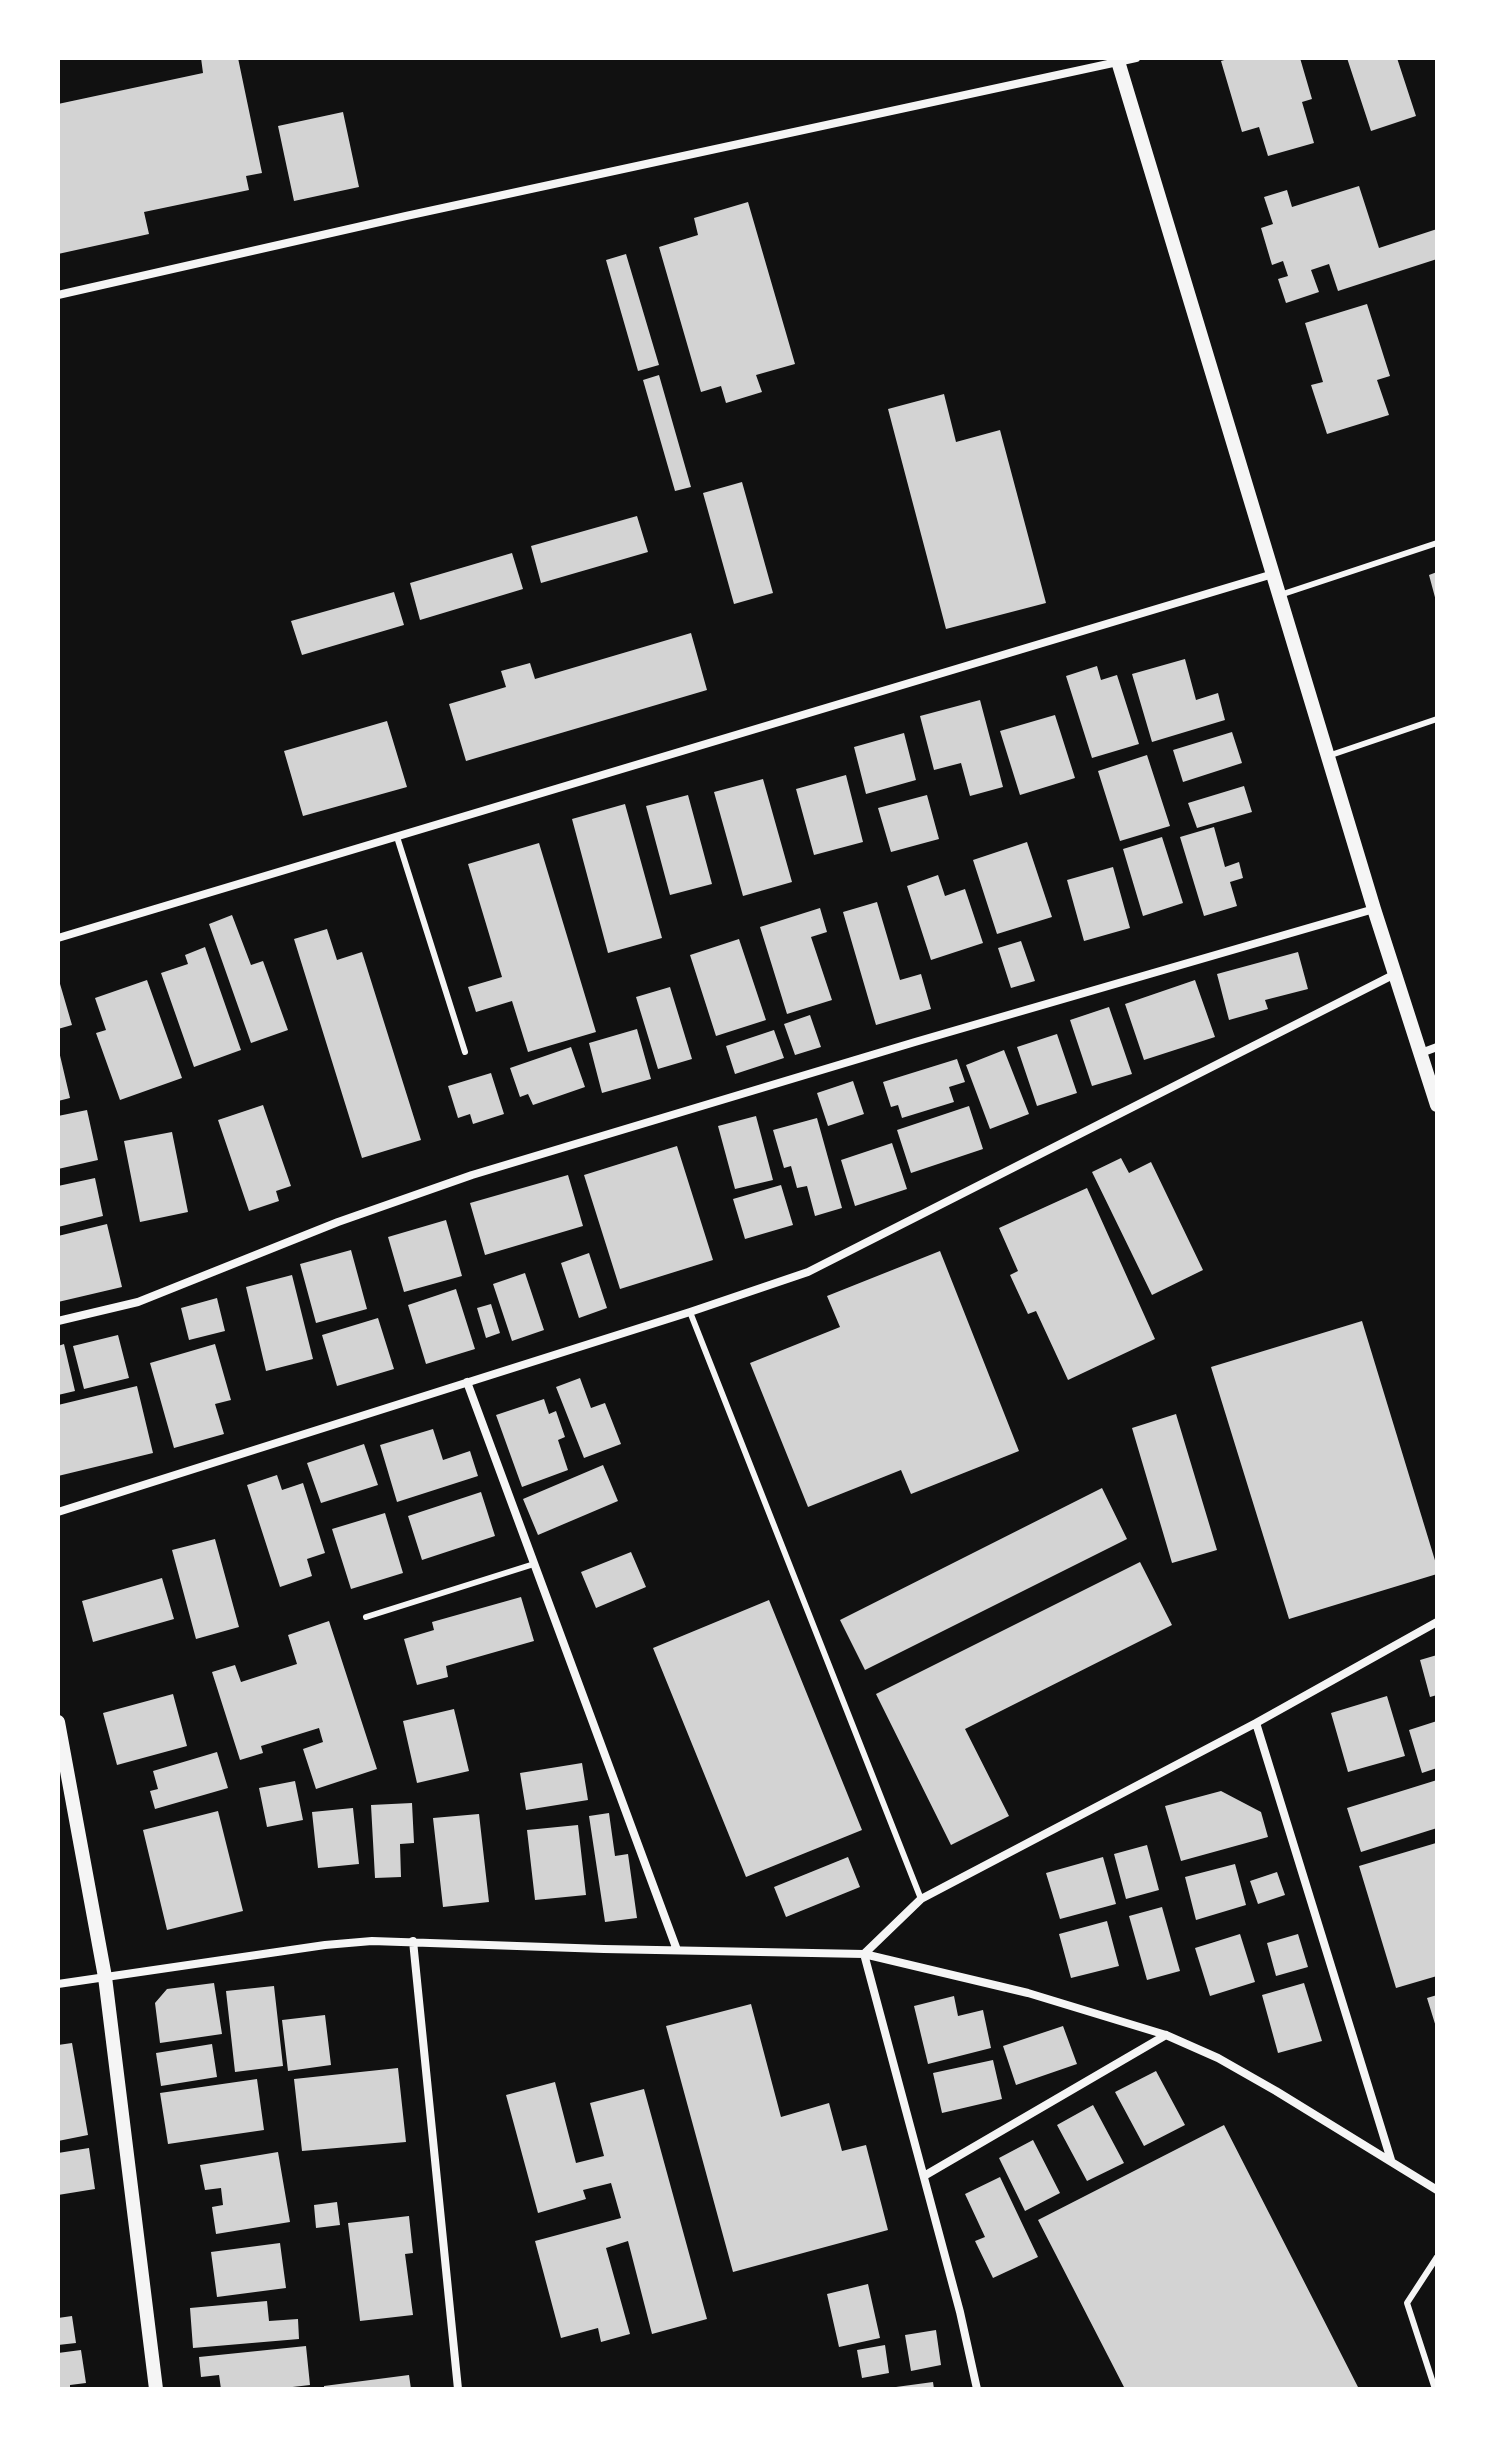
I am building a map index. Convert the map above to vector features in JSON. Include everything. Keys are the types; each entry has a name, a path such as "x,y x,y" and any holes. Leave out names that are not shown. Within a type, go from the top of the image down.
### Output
{"street":[{"path":"58,295 406,216 1136,58"},
{"path":"1118,60 1374,909 1437,1105"},
{"path":"58,938 1273,574"},
{"path":"58,1321 138,1302 338,1222 472,1175 1374,909"},
{"path":"58,1512 808,1272 1395,974"},
{"path":"1421,1053 1437,1047"},
{"path":"467,1382 677,1950"},
{"path":"864,1954 921,1899 1256,1723 1437,1622"},
{"path":"58,1722 105,1977 156,2389"},
{"path":"1256,1723 1391,2161"},
{"path":"58,1984 325,1945 372,1941 864,1954 1028,1993 1166,2035 1218,2058 1437,2190"},
{"path":"413,1941 458,2389"},
{"path":"864,1954 960,2312 977,2389"},
{"path":"924,2176 1166,2035"}],"lane":[{"path":"1280,595 1437,543"},
{"path":"1328,756 1437,719"},
{"path":"397,837 465,1052"},
{"path":"690,1312 921,1899"},
{"path":"366,1617 534,1564"},
{"path":"1435,2389 1407,2303 1437,2257"}],"building":[{"path":"201,58 238,58 262,173 246,176 249,190 144,212 149,234 58,254 58,104 203,73"},
{"path":"1231,58 1300,58 1312,99 1302,102 1314,143 1268,156 1259,127 1242,132 1221,61"},
{"path":"1347,58 1397,58 1416,116 1371,131"},
{"path":"343,112 359,187 294,201 278,126"},
{"path":"1359,186 1379,248 1437,229 1437,259 1338,291 1329,264 1311,270 1319,292 1286,303 1278,279 1288,276 1283,261 1272,265 1261,228 1273,224 1264,197 1287,190 1292,207"},
{"path":"748,202 795,364 756,375 762,392 726,403 721,386 701,392 659,247 698,235 694,218"},
{"path":"626,254 659,365 638,371 606,260"},
{"path":"1367,304 1390,376 1377,380 1389,415 1327,434 1311,385 1323,382 1305,323"},
{"path":"659,375 691,487 675,491 643,380"},
{"path":"944,394 956,442 1000,430 1046,603 946,629 888,409"},
{"path":"742,482 773,593 734,604 703,493"},
{"path":"637,516 648,552 541,583 531,546"},
{"path":"512,553 523,589 420,620 410,583"},
{"path":"1437,572 1437,600 1436,601 1429,575"},
{"path":"394,592 404,625 302,655 291,621"},
{"path":"691,633 707,690 466,761 449,704 506,687 501,671 530,663 535,679"},
{"path":"1185,659 1196,700 1218,693 1225,720 1152,742 1132,674"},
{"path":"1097,666 1101,680 1117,675 1139,744 1092,758 1066,676"},
{"path":"980,700 1003,787 970,796 961,763 934,770 920,716"},
{"path":"1055,715 1075,778 1020,795 1000,731"},
{"path":"387,721 407,787 303,816 284,751"},
{"path":"1232,732 1242,763 1183,782 1173,750"},
{"path":"904,733 916,780 866,794 854,747"},
{"path":"1147,755 1170,826 1120,841 1098,771"},
{"path":"846,775 863,842 814,855 796,789"},
{"path":"763,779 792,882 743,896 714,792"},
{"path":"1244,786 1252,812 1197,828 1188,803"},
{"path":"688,795 712,884 670,895 646,806"},
{"path":"927,795 939,839 891,852 878,808"},
{"path":"625,804 662,938 608,953 572,819"},
{"path":"1214,827 1225,867 1239,862 1243,878 1230,882 1237,906 1204,916 1180,837"},
{"path":"1162,837 1183,903 1143,916 1123,849"},
{"path":"1027,842 1052,917 997,934 973,860"},
{"path":"539,843 596,1032 528,1052 512,1001 476,1012 468,987 502,977 468,864"},
{"path":"1113,867 1130,928 1084,941 1067,880"},
{"path":"938,875 945,896 965,889 983,943 931,960 907,886"},
{"path":"877,902 900,980 921,974 931,1009 876,1025 843,912"},
{"path":"820,908 827,932 811,937 832,1000 787,1014 760,927"},
{"path":"232,915 251,965 263,961 288,1030 251,1043 209,924"},
{"path":"327,929 337,960 362,952 421,1140 362,1158 294,939"},
{"path":"739,939 766,1020 716,1036 690,955"},
{"path":"1021,941 1035,981 1011,988 998,948"},
{"path":"205,947 241,1050 194,1067 161,973 188,964 185,955"},
{"path":"1298,952 1308,989 1265,1000 1268,1009 1229,1020 1217,974"},
{"path":"58,977 72,1025 58,1029"},
{"path":"147,980 182,1078 120,1100 96,1033 106,1030 95,998"},
{"path":"1195,980 1215,1037 1144,1060 1125,1004"},
{"path":"670,987 692,1059 658,1069 636,997"},
{"path":"1109,1007 1132,1074 1092,1086 1070,1020"},
{"path":"810,1015 821,1047 795,1055 784,1024"},
{"path":"637,1029 651,1079 602,1093 589,1043"},
{"path":"774,1030 784,1058 735,1074 726,1046"},
{"path":"1057,1034 1077,1093 1037,1106 1017,1047"},
{"path":"58,1047 70,1098 58,1101"},
{"path":"571,1047 585,1087 533,1105 528,1094 520,1097 510,1068"},
{"path":"1004,1050 1029,1114 990,1129 966,1065"},
{"path":"957,1059 965,1082 949,1087 954,1102 902,1118 898,1105 891,1107 883,1082"},
{"path":"491,1073 504,1114 473,1124 470,1114 458,1118 448,1086"},
{"path":"853,1081 864,1114 828,1126 817,1093"},
{"path":"263,1105 291,1186 276,1191 279,1201 249,1211 218,1120"},
{"path":"969,1106 983,1149 911,1173 897,1130"},
{"path":"87,1110 98,1160 58,1169 58,1116"},
{"path":"756,1116 773,1180 735,1189 718,1126"},
{"path":"817,1118 842,1208 815,1216 807,1186 797,1188 791,1166 784,1168 773,1130"},
{"path":"172,1132 188,1212 140,1222 124,1141"},
{"path":"892,1143 907,1189 855,1206 841,1160"},
{"path":"677,1146 713,1260 620,1289 584,1175"},
{"path":"1121,1158 1129,1173 1151,1162 1203,1270 1152,1295 1092,1172"},
{"path":"568,1175 583,1226 485,1255 470,1203"},
{"path":"95,1178 103,1216 58,1227 58,1186"},
{"path":"781,1185 793,1225 745,1239 733,1199"},
{"path":"1087,1188 1155,1339 1068,1380 1036,1311 1028,1314 1010,1275 1018,1271 999,1228"},
{"path":"446,1220 462,1276 404,1292 388,1237"},
{"path":"107,1224 122,1287 58,1302 58,1236"},
{"path":"351,1250 367,1309 316,1323 300,1264"},
{"path":"940,1251 1019,1451 911,1494 901,1470 808,1507 750,1363 840,1327 827,1296"},
{"path":"589,1253 607,1308 579,1318 561,1263"},
{"path":"525,1273 544,1330 512,1341 493,1284"},
{"path":"292,1275 313,1359 266,1371 246,1287"},
{"path":"456,1289 475,1349 426,1364 408,1305"},
{"path":"217,1298 225,1331 189,1340 181,1308"},
{"path":"491,1304 500,1333 486,1338 477,1308"},
{"path":"378,1318 394,1369 337,1386 322,1335"},
{"path":"1362,1321 1437,1574 1289,1619 1211,1367"},
{"path":"118,1335 129,1378 84,1389 73,1346"},
{"path":"64,1344 75,1391 58,1395 58,1346"},
{"path":"215,1344 231,1400 215,1404 224,1434 174,1448 150,1363"},
{"path":"580,1378 591,1408 605,1403 621,1444 584,1458 556,1387"},
{"path":"137,1386 153,1453 58,1476 58,1405"},
{"path":"544,1399 549,1414 556,1411 565,1437 558,1440 568,1470 522,1487 496,1415"},
{"path":"1176,1414 1217,1550 1172,1563 1132,1428"},
{"path":"433,1429 443,1460 470,1451 478,1476 397,1502 380,1445"},
{"path":"364,1444 378,1485 321,1503 307,1463"},
{"path":"603,1465 618,1501 538,1535 523,1499"},
{"path":"277,1475 282,1490 303,1483 325,1553 307,1559 312,1576 280,1587 247,1485"},
{"path":"1102,1488 1127,1539 865,1670 840,1620"},
{"path":"481,1492 495,1536 422,1560 408,1516"},
{"path":"385,1513 403,1573 351,1589 332,1529"},
{"path":"215,1539 239,1627 196,1639 172,1550"},
{"path":"631,1552 646,1587 596,1608 581,1572"},
{"path":"1140,1562 1172,1625 965,1729 1009,1816 951,1845 876,1694"},
{"path":"162,1578 174,1619 93,1642 82,1601"},
{"path":"521,1597 534,1641 446,1666 448,1677 417,1685 404,1639 434,1630 432,1622"},
{"path":"769,1600 862,1830 746,1877 653,1648"},
{"path":"329,1621 377,1769 316,1789 303,1749 323,1742 319,1728 261,1746 263,1753 240,1760 212,1672 235,1665 241,1682 297,1664 288,1635"},
{"path":"1437,1655 1437,1695 1430,1697 1420,1660"},
{"path":"173,1694 187,1746 117,1765 103,1713"},
{"path":"1387,1696 1405,1756 1348,1772 1331,1713"},
{"path":"454,1709 469,1771 417,1783 403,1721"},
{"path":"1437,1721 1437,1768 1422,1773 1409,1730"},
{"path":"217,1752 228,1788 155,1809 150,1791 158,1789 153,1771"},
{"path":"582,1763 588,1800 526,1810 520,1773"},
{"path":"1437,1780 1437,1828 1361,1852 1347,1808"},
{"path":"295,1781 303,1820 267,1827 259,1788"},
{"path":"1221,1791 1261,1812 1268,1837 1181,1861 1165,1806"},
{"path":"412,1803 414,1843 400,1844 401,1877 375,1878 371,1805"},
{"path":"353,1808 359,1864 318,1868 312,1812"},
{"path":"218,1811 243,1911 167,1930 143,1830"},
{"path":"609,1813 615,1856 628,1854 637,1918 605,1922 589,1816"},
{"path":"479,1814 489,1902 443,1907 433,1818"},
{"path":"578,1825 586,1895 535,1900 527,1830"},
{"path":"1436,1843 1437,1976 1396,1988 1359,1866"},
{"path":"1147,1845 1159,1890 1126,1899 1114,1854"},
{"path":"848,1857 860,1887 786,1917 774,1887"},
{"path":"1103,1857 1116,1904 1060,1919 1046,1873"},
{"path":"1235,1864 1246,1905 1196,1920 1185,1877"},
{"path":"1277,1872 1285,1895 1258,1904 1250,1881"},
{"path":"1162,1907 1180,1971 1147,1980 1129,1916"},
{"path":"1107,1921 1119,1966 1071,1978 1059,1934"},
{"path":"1240,1934 1255,1982 1210,1996 1195,1948"},
{"path":"1298,1934 1308,1967 1276,1976 1267,1943"},
{"path":"214,1983 222,2034 160,2043 155,2003 167,1989"},
{"path":"1304,1983 1322,2041 1278,2053 1262,1995"},
{"path":"274,1986 283,2066 235,2072 226,1991"},
{"path":"1437,1995 1437,2027 1436,2027 1427,1998"},
{"path":"954,1996 958,2016 983,2010 991,2048 928,2064 914,2006"},
{"path":"751,2004 781,2117 829,2103 842,2151 866,2145 888,2230 733,2272 666,2026"},
{"path":"325,2015 331,2065 288,2071 282,2020"},
{"path":"1063,2026 1077,2064 1016,2085 1003,2046"},
{"path":"72,2043 88,2135 58,2141 58,2045"},
{"path":"212,2044 217,2077 161,2086 156,2053"},
{"path":"993,2060 1002,2099 942,2113 933,2073"},
{"path":"398,2068 406,2142 302,2151 294,2079"},
{"path":"1156,2071 1185,2125 1144,2146 1115,2092"},
{"path":"257,2079 264,2130 168,2144 160,2093"},
{"path":"555,2082 576,2163 604,2156 590,2103 644,2089 707,2319 652,2334 628,2241 606,2248 630,2334 601,2342 598,2328 561,2338 535,2241 621,2218 611,2183 583,2190 586,2199 538,2213 506,2095"},
{"path":"1093,2105 1124,2163 1087,2181 1057,2125"},
{"path":"1224,2125 1359,2389 1125,2389 1038,2220"},
{"path":"1033,2140 1060,2193 1025,2211 999,2158"},
{"path":"89,2148 95,2189 58,2195 58,2153"},
{"path":"278,2152 290,2222 216,2234 212,2207 223,2205 221,2188 205,2190 200,2165"},
{"path":"1000,2177 1038,2257 993,2278 975,2241 985,2237 965,2194"},
{"path":"337,2202 340,2225 316,2228 314,2205"},
{"path":"409,2216 413,2253 405,2254 413,2315 360,2321 348,2223"},
{"path":"280,2243 286,2288 217,2297 211,2252"},
{"path":"868,2284 880,2338 839,2347 827,2294"},
{"path":"267,2301 269,2321 298,2319 299,2339 193,2348 190,2308"},
{"path":"72,2316 76,2343 58,2345 58,2318"},
{"path":"936,2330 941,2365 911,2371 905,2335"},
{"path":"885,2345 889,2373 862,2378 857,2350"},
{"path":"306,2346 310,2385 275,2389 221,2389 219,2375 201,2377 199,2357"},
{"path":"81,2350 86,2383 70,2385 70,2389 58,2389 58,2353"},
{"path":"409,2375 411,2389 324,2389 324,2386"},
{"path":"933,2382 934,2389 896,2389 896,2387"}]}
